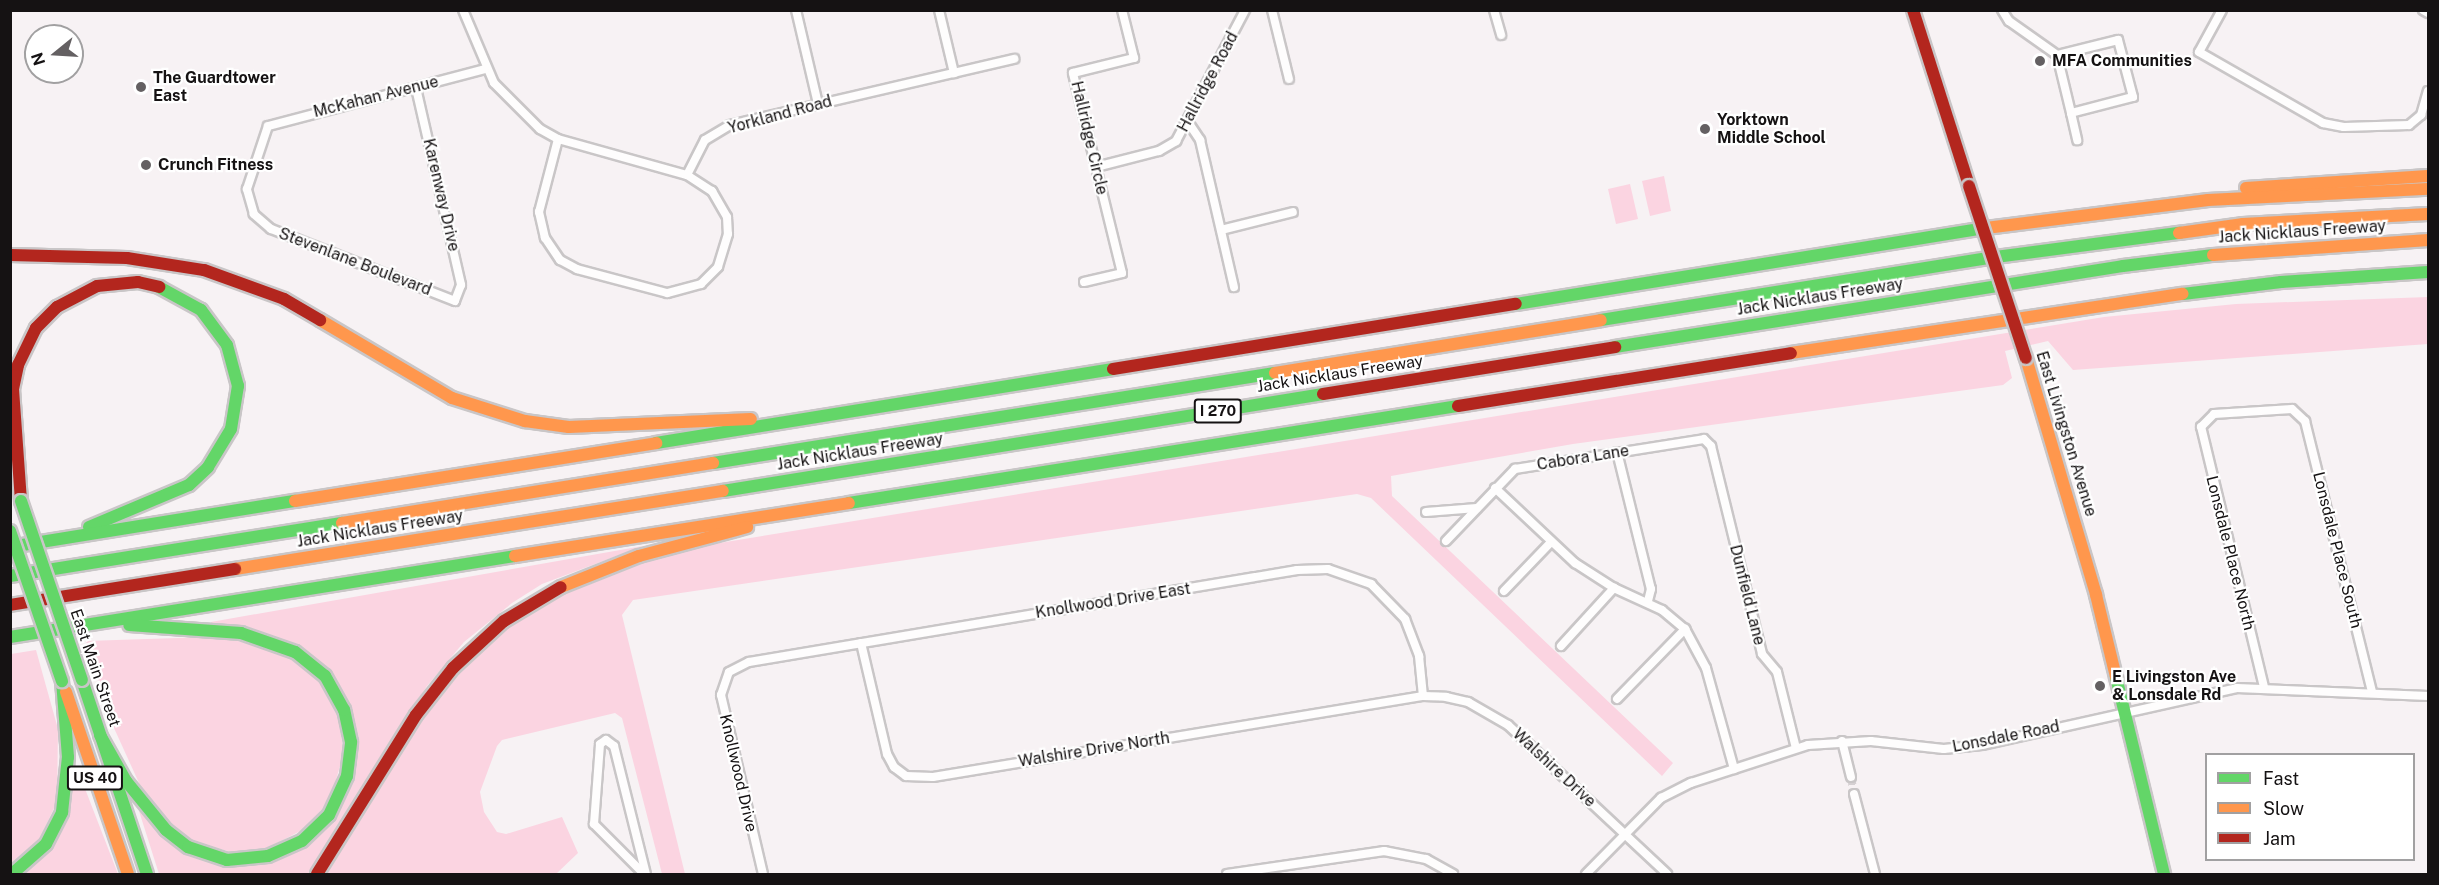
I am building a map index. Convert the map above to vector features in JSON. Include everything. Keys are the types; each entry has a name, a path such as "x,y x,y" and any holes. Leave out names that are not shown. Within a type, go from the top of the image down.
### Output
{"main road":[{"name":"East Livingston Avenue","path":"1912,10 2026,358 2096,595 2164,874"},
{"path":"2208,200 2246,188 2428,176"},
{"path":"10,547 2050,218 2208,200 2428,189"},
{"name":"Jack Nicklaus Freeway","path":"10,576 1996,257 2242,224 2428,214"},
{"name":"Jack Nicklaus Freeway","path":"10,605 2123,266 2242,252 2428,240"},
{"path":"10,255 127,258 165,262 224,276 284,299 452,398 525,421 569,427 755,418 787,422"},
{"path":"10,639 35,633 810,508 2071,308 2281,282 2428,272"},
{"path":"2370,277 2428,280"},
{"path":"21,501 13,389 25,349 46,316 82,292 124,281 166,289 201,310 227,345 237,374 236,409 221,449 200,476 178,492 56,539"},
{"name":"East Main Street","path":"10,472 147,874"},
{"path":"317,874 416,715 453,668 504,621 567,584 639,556 810,508"},
{"name":"US 40","path":"10,531 128,874"},
{"path":"90,625 241,633 295,652 325,676 336,692 348,726 350,759 336,804 313,832 268,856 227,860 188,847 166,830 126,782 100,735"},
{"path":"12,874 46,844 62,812 68,757 62,681"}],"street":[{"path":"463,10 485,69 502,95 524,118 558,139 687,175 712,191 727,217 727,247 718,267 701,284 676,292 658,292 577,269 560,260 541,230 540,202 558,139"},
{"path":"796,10 818,104"},
{"path":"939,10 954,73"},
{"name":"Hallridge Circle","path":"1084,282 1122,273 1073,73 1134,58 1122,10"},
{"name":"Hallridge Road","path":"1096,167 1168,147 1188,122 1245,10"},
{"path":"1272,10 1289,79"},
{"path":"1494,10 1501,35"},
{"path":"2002,10 2009,21 2056,56 2077,140"},
{"path":"2222,10 2199,52 2333,126 2409,125 2421,115 2428,90"},
{"path":"2423,10 2428,13"},
{"path":"2056,56 2118,40 2133,97 2071,112"},
{"name":"Yorkland Road","path":"687,175 701,145 721,130 818,104 1014,59"},
{"name":"McKahan Avenue","path":"257,220 247,189 268,126 485,69"},
{"name":"Karenway Drive","path":"416,88 461,285 455,301"},
{"path":"1188,122 1200,140 1234,287"},
{"path":"1221,230 1293,212"},
{"name":"Stevenlane Boulevard","path":"257,220 271,229 455,301"},
{"name":"Lonsdale Place North","path":"2264,687 2202,437 2205,419 2214,414 2296,411"},
{"name":"Lonsdale Place South","path":"2296,411 2305,421 2372,692"},
{"name":"Cabora Lane","path":"1446,541 1515,469 1704,439"},
{"name":"Dunfield Lane","path":"1704,439 1711,446 1762,654 1777,672 1796,748"},
{"path":"1617,452 1651,589 1648,601"},
{"path":"1495,488 1551,542 1614,588 1648,601 1685,629 1706,668 1734,769"},
{"path":"1426,513 1477,508"},
{"path":"1504,591 1551,542"},
{"name":"Knollwood Drive East","path":"729,672 749,662 1297,570 1328,569 1371,584 1406,619 1419,656 1423,696"},
{"path":"1561,646 1614,588"},
{"path":"1617,699 1685,629"},
{"name":"Walshire Drive North","path":"861,643 890,761 900,772 920,778 1423,696"},
{"name":"Knollwood Drive","path":"729,672 722,687 722,703 763,874"},
{"name":"Lonsdale Road","path":"1586,874 1661,798 1734,769 1796,748 1842,741 1963,747 2210,692 2264,687 2428,696"},
{"name":"Walshire Drive","path":"1423,696 1468,702 1498,718 1667,874"},
{"path":"606,740 614,746 645,874 594,824 601,742 606,740"},
{"path":"1842,741 1851,777"},
{"path":"1854,794 1875,874"},
{"path":"1227,874 1384,851 1426,860 1453,874"}],"shaded area":[{"path":"1664,176 1671,211 1650,216 1642,181"},
{"path":"1630,184 1638,219 1616,224 1608,189"},
{"path":"2428,297 2428,344 2073,370 2048,341 2005,351 2012,378 2003,385 1573,444 1391,476 1392,496 1673,763 1662,776 1371,498 1357,494 633,600 622,615 685,874 662,874 622,718 615,713 502,740 497,746 480,792 484,812 497,832 506,834 562,817 578,853 556,874 323,874 433,699 494,631 572,582 695,547 2104,317 2236,304"},
{"path":"643,546 542,584 512,603 464,642 427,686 309,874 159,874 139,811 205,860 303,846 356,755 318,663 211,626 211,622"},
{"path":"208,637 253,643 294,659 319,680 337,711 344,752 330,801 306,828 264,850 232,852 195,843 176,831 144,794 114,728 86,641"},
{"path":"36,650 58,729 57,802 36,846 11,867 11,654"},
{"path":"72,755 118,874 22,874 40,859"}],"tunnel":[{"path":"1851,777 1854,794"}],"traffic: fast":[{"path":"1516,304 1986,228"},
{"path":"1601,320 1996,257 2179,233"},
{"path":"1615,347 2123,266 2213,255"},
{"path":"2183,294 2281,282 2428,272"},
{"path":"89,527 189,485 208,467 231,429 238,386 227,345 201,310 159,287"},
{"path":"656,443 1113,369"},
{"path":"713,463 1275,373"},
{"path":"723,491 1323,394"},
{"path":"849,503 1458,406"},
{"path":"21,501 82,680"},
{"path":"10,547 295,501"},
{"path":"10,576 342,523"},
{"path":"10,531 62,681"},
{"path":"10,637 515,556"},
{"path":"100,735 126,781 166,830 188,847 227,860 268,856 302,841 329,815 347,776 351,742 344,710 325,676 295,652 241,633 129,625"},
{"path":"2116,677 2164,874"},
{"path":"82,680 147,874"},
{"path":"12,874 46,844 62,812 68,757 62,681"}],"traffic: slow":[{"path":"2246,188 2428,176"},
{"path":"1986,228 2208,200 2428,189"},
{"path":"2179,233 2243,224 2428,214"},
{"path":"2213,255 2428,240"},
{"path":"1791,353 2183,294"},
{"path":"320,320 452,398 525,421 569,427 751,419"},
{"path":"1275,373 1601,320"},
{"path":"2026,358 2096,595 2116,677"},
{"path":"295,501 656,443"},
{"path":"342,523 713,463"},
{"path":"235,569 723,491"},
{"path":"515,556 849,503"},
{"path":"561,587 639,556 747,527"},
{"path":"66,692 128,874"}],"traffic: jam":[{"path":"1913,10 1969,186"},
{"path":"1969,186 2026,358"},
{"path":"10,255 127,258 204,270 284,299 320,320"},
{"path":"21,501 13,389 18,365 36,328 57,307 97,286 138,282 159,287"},
{"path":"1113,369 1516,304"},
{"path":"1323,394 1615,347"},
{"path":"1458,406 1791,353"},
{"path":"10,605 235,569"},
{"path":"317,874 416,715 453,668 504,621 561,587"}],"place":[{"name":"MFA Communities","path":"2040,61"},
{"name":"The Guardtower East","path":"141,87"},
{"name":"Yorktown Middle School","path":"1705,129"},
{"name":"Crunch Fitness","path":"146,165"},
{"name":"E Livingston Ave & Lonsdale Rd","path":"2100,686"}]}
